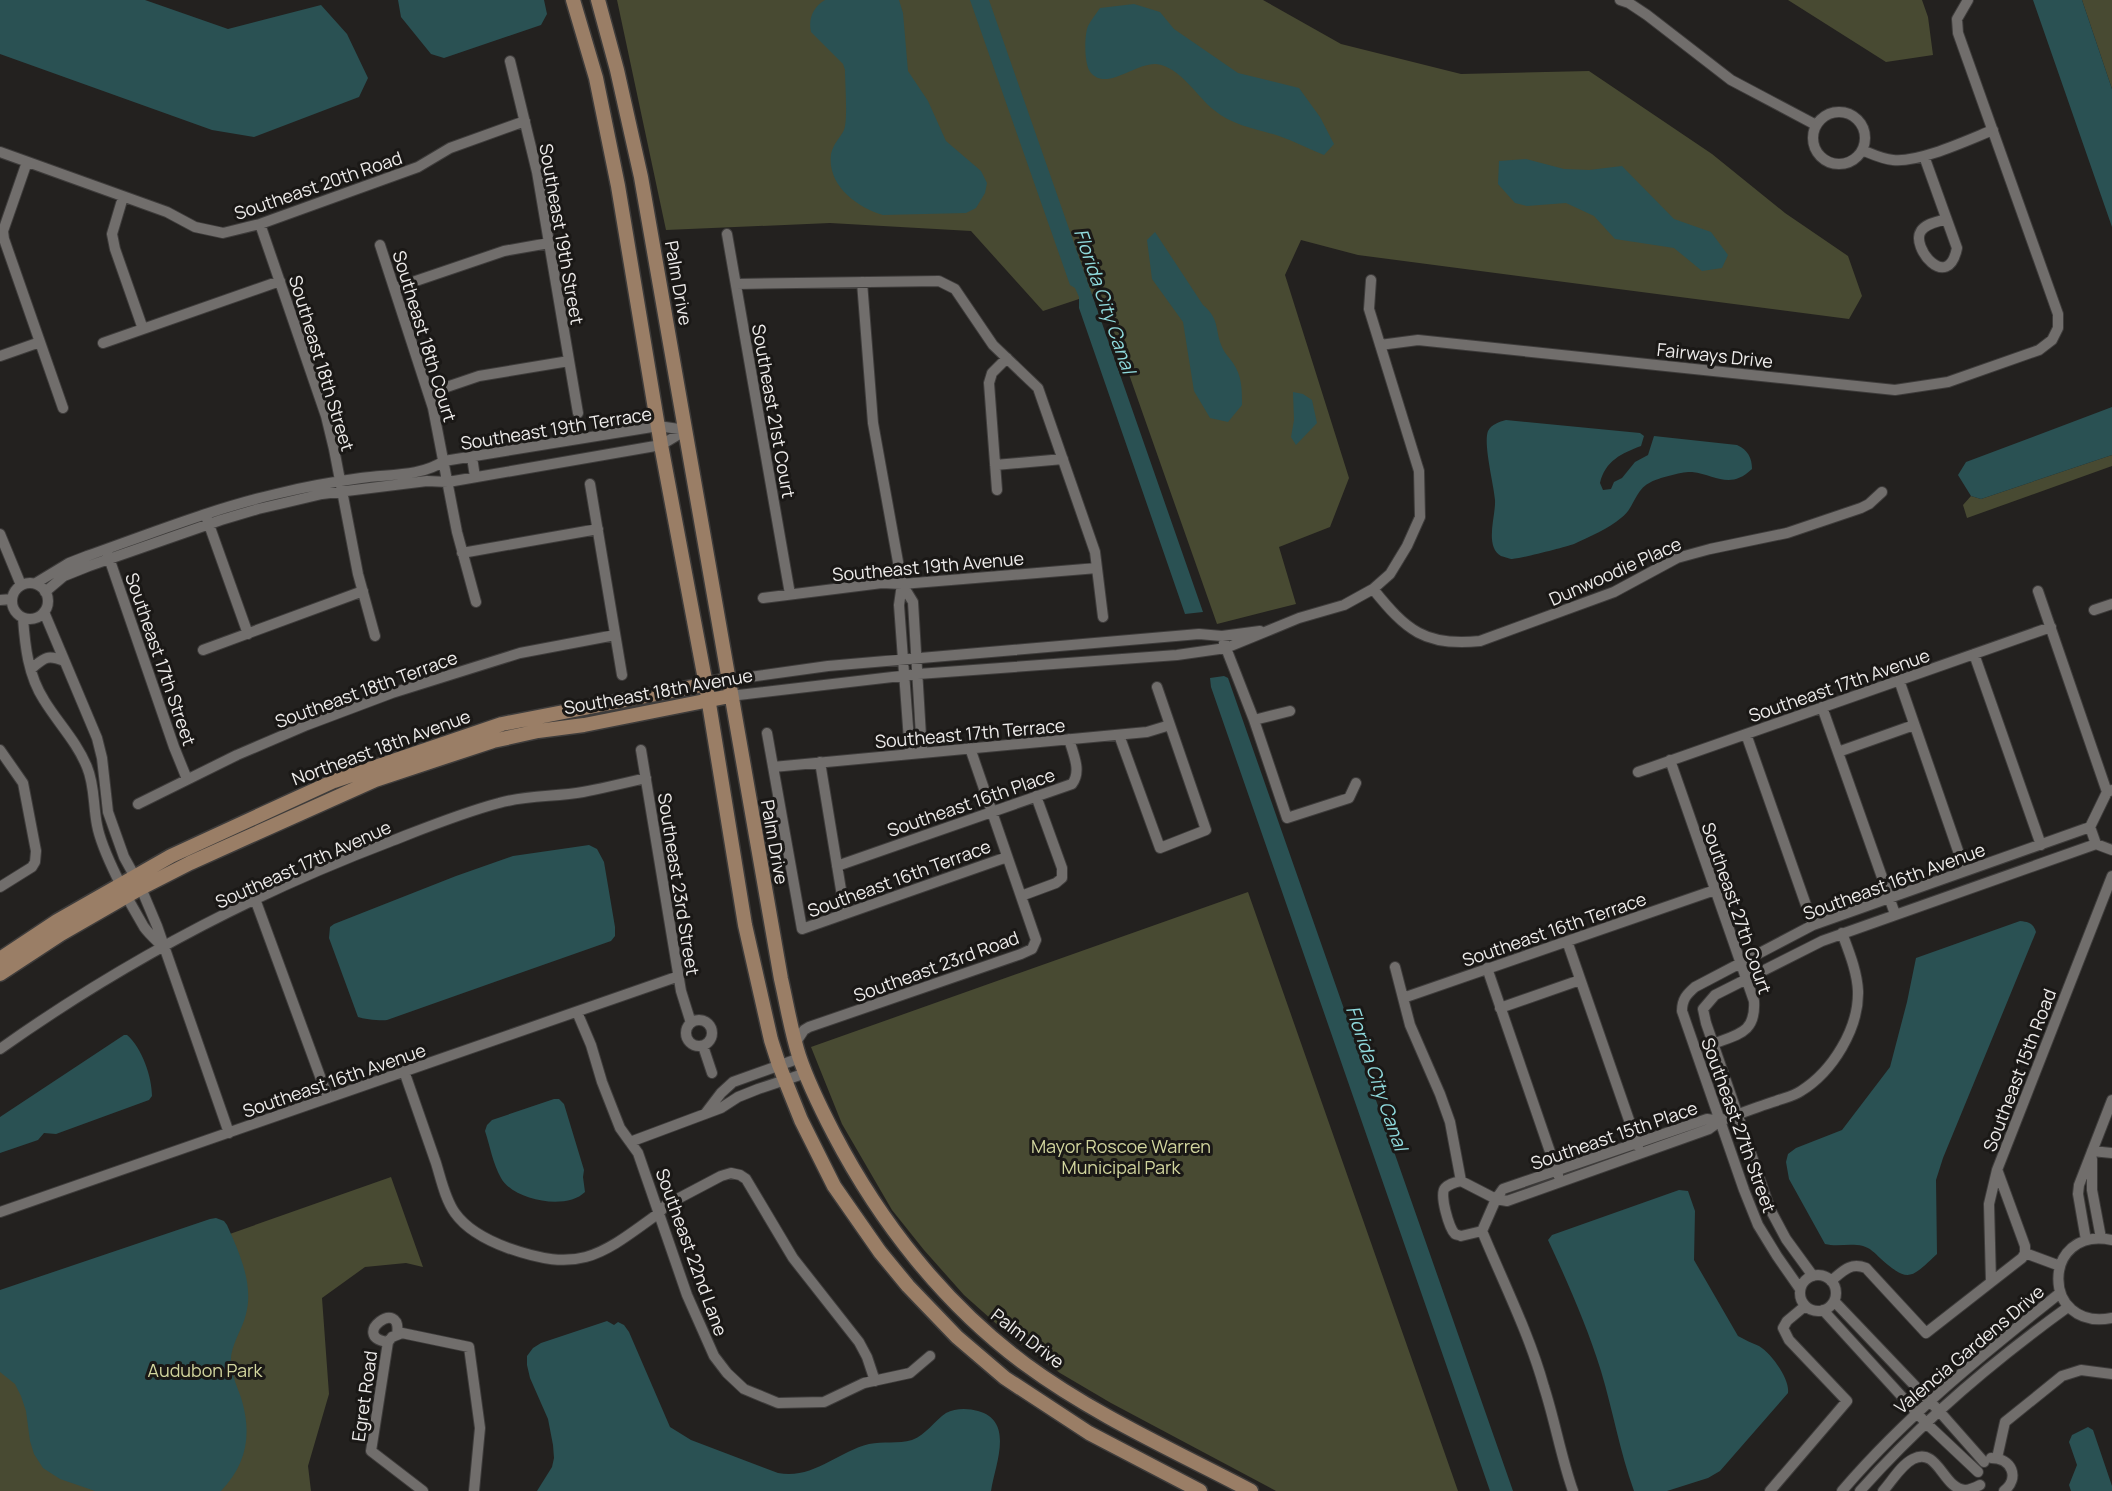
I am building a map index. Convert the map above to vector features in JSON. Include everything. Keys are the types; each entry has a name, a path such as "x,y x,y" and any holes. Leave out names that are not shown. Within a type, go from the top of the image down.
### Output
{"main road":[{"path":"573,0 596,78 618,186 745,925 779,1065 801,1120 834,1186 880,1252 957,1337 1005,1378 1089,1433 1200,1491"},
{"name":"Palm Drive","path":"598,0 641,177 769,919 800,1058 824,1116 896,1236 974,1321 1025,1364 1099,1411 1251,1491"},
{"name":"Northeast 18th Avenue","path":"0,974 138,882 171,856 334,781 502,724 707,692 728,680"},
{"name":"Southeast 18th Avenue","path":"707,692 730,696"},
{"name":"Northeast 18th Avenue","path":"0,959 57,921 125,890"}],"street":[{"path":"1619,0 1647,15 1731,80 1816,125"},
{"name":"Fairways Drive","path":"1380,345 1418,340 1895,390 1948,382 2039,350 2052,340 2058,328 2058,314 1958,33 1956,19 1968,0"},
{"name":"Southeast 19th Street","path":"510,61 537,172 578,413"},
{"path":"1844,112 1851,115 1863,127 1865,143 1862,150 1849,162 1831,163 1817,152 1813,143 1816,125 1828,114 1844,112"},
{"name":"Southeast 20th Road","path":"0,152 167,212 195,227 223,233 260,224 418,167 450,148 525,121"},
{"path":"1862,150 1896,161 1924,156 1993,131"},
{"path":"1924,156 1957,248 1955,259 1947,266 1938,267 1925,255 1919,236 1922,229 1928,225 1946,219"},
{"path":"27,162 4,230 4,250 63,408"},
{"path":"123,197 112,234 143,329"},
{"name":"Southeast 18th Street","path":"260,224 315,381 334,449 375,636"},
{"name":"Southeast 21st Court","path":"727,234 790,594"},
{"path":"395,288 504,251 549,243"},
{"name":"Southeast 18th Court","path":"380,245 429,393 462,554 476,602"},
{"path":"1226,648 1299,618 1343,605 1373,589 1390,574 1420,517 1419,471 1369,309 1371,280"},
{"path":"103,343 280,281"},
{"path":"736,284 939,281 955,289 993,345 1038,388 1095,552 1103,617"},
{"path":"862,282 873,423 902,584 899,605 910,754"},
{"path":"0,356 40,342"},
{"path":"997,490 989,383 992,373 1007,358"},
{"path":"429,393 479,376 569,360"},
{"name":"Southeast 19th Terrace","path":"342,486 432,469 444,461 658,426 686,430"},
{"name":"Southeast 19th Terrace","path":"36,583 69,563 107,554 275,494 342,486 447,482 661,445 686,430"},
{"path":"472,457 475,477"},
{"path":"995,465 1063,459"},
{"path":"590,484 622,676"},
{"name":"Dunwoodie Place","path":"1373,589 1392,613 1424,637 1465,643 1480,641 1614,592 1677,558 1787,533 1861,508 1882,492"},
{"path":"207,519 248,634"},
{"path":"462,554 598,529"},
{"path":"0,534 21,585"},
{"name":"Southeast 19th Terrace","path":"46,592 64,576 107,554"},
{"name":"Southeast 17th Street","path":"107,554 187,779"},
{"name":"Southeast 19th Avenue","path":"763,598 882,583 902,584 1097,568"},
{"path":"23,618 36,618 44,612 48,604 46,592 36,583 21,585 14,592 12,599 14,609 23,618 25,647 31,669 44,699 84,760 93,783 97,826 125,890 145,929 163,946"},
{"path":"902,584 913,602 922,753"},
{"path":"203,650 363,591"},
{"path":"2038,592 2110,791 2090,827 2096,844 2112,850"},
{"path":"0,600 12,599"},
{"path":"2094,610 2112,604"},
{"path":"44,612 97,738 103,758 108,812 124,857 157,926 229,1133"},
{"name":"Southeast 17th Avenue","path":"1638,772 2051,627"},
{"path":"1270,630 1222,636 1287,818 1349,798 1356,782"},
{"name":"Southeast 18th Avenue","path":"728,680 903,659 1199,634 1222,636"},
{"name":"Southeast 18th Terrace","path":"138,804 307,725 392,693 520,653 615,635"},
{"name":"Southeast 18th Avenue","path":"730,696 918,674 1177,655 1226,648"},
{"path":"1974,654 2041,845"},
{"path":"31,669 48,657 64,661"},
{"path":"1899,680 1965,871"},
{"path":"1119,735 1160,848 1206,830 1157,687"},
{"path":"1822,707 1895,914"},
{"path":"1254,720 1290,711"},
{"name":"Southeast 17th Terrace","path":"773,767 1119,735 1147,732 1170,725"},
{"path":"1838,752 1914,725"},
{"path":"767,733 773,767"},
{"path":"1746,734 1813,925"},
{"name":"Southeast 16th Place","path":"837,866 1072,784 1077,771 1069,739"},
{"name":"Southeast 23rd Road","path":"809,1027 1032,949 1036,940 971,748"},
{"path":"0,750 23,783 36,851 35,862 0,887"},
{"name":"Southeast 23rd Street","path":"641,750 679,976 691,1023"},
{"name":"Southeast 27th Court","path":"1670,760 1754,1002 1753,1023 1745,1031 1713,1044"},
{"path":"820,762 845,914"},
{"name":"Southeast 16th Terrace","path":"773,767 802,929 1007,857"},
{"name":"Southeast 17th Avenue","path":"0,1049 38,1022 163,946 331,864 458,815 503,802 582,792 646,778"},
{"path":"1021,896 1056,883 1062,878 1062,868 1037,796"},
{"name":"Southeast 16th Avenue","path":"1682,1003 1695,987 1813,925 2090,827"},
{"name":"Southeast 16th Avenue","path":"1703,1009 1715,995 1822,941 2096,844"},
{"name":"Southeast 15th Road","path":"1991,1282 1989,1204 1997,1170 2112,876"},
{"name":"Southeast 16th Terrace","path":"1403,998 1715,890"},
{"path":"256,899 328,1098"},
{"name":"Southeast 15th Place","path":"1638,1148 1503,1189 1496,1199 1507,1201 1560,1182 1707,1119 1720,1121 1800,1092 1836,1057 1850,1030 1858,993 1856,972 1842,933"},
{"path":"1567,941 1638,1148"},
{"path":"1395,967 1410,1025 1450,1122 1461,1181"},
{"path":"1487,968 1560,1182"},
{"name":"Southeast 16th Avenue","path":"0,1212 679,976"},
{"path":"1500,1008 1580,980"},
{"name":"Southeast 27th Street","path":"1682,1003 1682,1011 1758,1225 1800,1289"},
{"name":"Southeast 27th Street","path":"1703,1009 1770,1209 1786,1239 1813,1276"},
{"name":"Southeast 22nd Lane","path":"577,1012 620,1128 638,1153 687,1295 714,1356 727,1373 744,1389 778,1403 824,1402 864,1383 910,1373 930,1356"},
{"path":"695,1020 704,1021 710,1027 710,1041 703,1046 694,1046 686,1037 686,1029 695,1020"},
{"path":"791,1023 809,1027"},
{"path":"796,1042 809,1027"},
{"path":"703,1046 712,1073"},
{"path":"705,1114 733,1082 800,1058"},
{"path":"404,1072 455,1213 489,1241 536,1258 564,1261 602,1252 659,1213 666,1205 721,1175 740,1175 746,1179 793,1258 859,1342 875,1381"},
{"path":"630,1142 721,1108 738,1097 806,1073"},
{"path":"2086,1240 2078,1185 2112,1100"},
{"path":"2092,1151 2112,1153"},
{"path":"2092,1151 2092,1190 2101,1238"},
{"path":"1831,1281 1847,1267 1858,1265 1866,1268 1926,1333 2022,1258 2025,1252 1997,1170"},
{"path":"1482,1231 1461,1236 1455,1234 1442,1198 1442,1193 1451,1184 1461,1181 1496,1199 1482,1231 1545,1387 1573,1491"},
{"path":"2078,1185 2092,1190"},
{"path":"2112,1240 2086,1240 2075,1245 2060,1266 2058,1284 2068,1307 2078,1314 2089,1319 2112,1318"},
{"path":"2025,1252 2060,1266"},
{"path":"1813,1276 1823,1276 1831,1281 1836,1290 1834,1301 1827,1308 1813,1310 1805,1306 1800,1289 1805,1280 1813,1276"},
{"name":"Valencia Gardens Drive","path":"1842,1491 1929,1400 2060,1293"},
{"path":"1834,1301 1984,1462"},
{"path":"1770,1491 1847,1401 1784,1333 1783,1328 1787,1321 1805,1306"},
{"name":"Valencia Gardens Drive","path":"1860,1491 1907,1440 1939,1411 1998,1360 2068,1307"},
{"path":"1823,1310 1926,1423 1978,1472 1984,1488 1961,1489 1953,1484 1933,1461 1924,1456 1906,1464 1883,1491"},
{"path":"1837,1326 1848,1316"},
{"path":"388,1342 380,1341 375,1335 374,1327 379,1321 386,1318 394,1321 398,1328 397,1335"},
{"name":"Egret Road","path":"423,1491 372,1451 388,1342 402,1333 469,1348 480,1428 474,1491"},
{"path":"1997,1458 2005,1422 2062,1376 2081,1370 2112,1374"},
{"path":"1978,1472 1984,1462 2002,1459 2011,1467 2013,1479 2006,1490"}],"green space":[{"path":"617,0 1263,0 1341,44 1461,74 1589,71 1712,154 1785,213 1848,256 1862,296 1849,319 1358,255 1301,240 1285,275 1349,478 1330,527 1279,547 1296,604 1217,624 1100,292 1043,311 971,231 830,223 666,230"},
{"path":"1788,0 1922,0 1928,17 1933,55 1886,62"},
{"path":"2082,0 2112,0 2112,89"},
{"path":"2112,455 2112,466 1967,518 1963,505 1971,496 1981,499"},
{"name":"Mayor Roscoe Warren Municipal Park","path":"1248,892 1458,1491 1276,1491 1060,1373 1010,1336 964,1295 892,1210 842,1124 811,1047"},
{"name":"Audubon Park","path":"391,1177 423,1267 406,1263 365,1267 322,1298 329,1394 308,1466 311,1491 0,1491 0,1315"}],"water":[{"path":"0,0 145,0 228,29 321,5 347,34 368,78 359,97 254,137 212,130 0,54"},
{"path":"398,0 544,0 547,14 541,25 444,58 431,54 401,17"},
{"path":"825,0 899,0 903,13 908,71 928,101 946,141 981,171 987,183 985,193 976,208 966,213 883,215 854,200 839,185 831,165 831,154 845,125 845,70 843,64 811,32 810,27 815,10"},
{"name":"Florida City Canal","path":"970,0 989,0 1203,612 1185,614 1079,308 1079,297 1075,288 1070,285"},
{"path":"2033,0 2082,0 2112,89 2112,227"},
{"path":"1134,4 1160,12 1174,29 1238,73 1299,88 1320,117 1334,144 1324,155 1285,138 1229,120 1207,104 1181,76 1165,66 1148,65 1113,78 1098,78 1091,73 1087,64 1085,43 1088,26 1100,8"},
{"path":"1526,159 1564,169 1589,170 1622,166 1674,219 1711,232 1728,255 1722,268 1702,271 1674,248 1615,239 1594,216 1566,203 1527,206 1515,203 1498,184 1499,161"},
{"path":"1155,232 1209,310 1215,321 1220,343 1238,373 1242,388 1242,405 1228,422 1210,418 1194,391 1183,322 1152,279 1147,240"},
{"path":"1293,392 1312,400 1317,423 1296,445 1291,437 1294,420"},
{"path":"2112,407 2112,455 1981,499 1971,496 1958,475 1966,462"},
{"path":"1506,420 1640,433 1644,436 1641,446 1610,463 1602,475 1600,483 1603,490 1611,489 1614,482 1622,478 1635,462 1648,455 1654,436 1737,445 1749,455 1752,469 1737,479 1730,480 1688,472 1654,480 1645,485 1626,514 1604,529 1574,544 1510,559 1501,556 1493,545 1495,500 1487,445 1488,431"},
{"name":"Florida City Canal","path":"1210,678 1228,678 1513,1491 1490,1491 1211,687"},
{"path":"589,845 597,849 604,862 615,927 615,936 611,941 387,1020 358,1017 329,938 330,927 334,924 513,856"},
{"path":"2020,921 2030,924 2036,932 1936,1180 1937,1254 1910,1275 1897,1272 1866,1247 1825,1244 1789,1179 1786,1162 1788,1154 1796,1148 1842,1130 1890,1067 1916,958"},
{"path":"124,1035 137,1047 145,1063 152,1088 149,1100 56,1134 44,1133 38,1140 0,1153 0,1117"},
{"path":"559,1099 564,1104 584,1170 585,1192 576,1198 553,1202 528,1197 507,1186 496,1167 485,1131 492,1120"},
{"path":"1679,1190 1688,1191 1695,1211 1694,1260 1738,1336 1769,1354 1783,1374 1788,1393 1720,1471 1708,1478 1667,1491 1634,1491 1596,1354 1548,1240 1552,1235"},
{"path":"216,1218 224,1221 232,1235 244,1268 248,1291 246,1314 231,1358 246,1426 245,1449 236,1471 221,1491 95,1491 60,1479 43,1468 34,1454 21,1396 15,1384 0,1372 0,1290"},
{"path":"607,1321 614,1325 618,1322 624,1325 629,1332 670,1427 691,1440 778,1473 802,1473 869,1444 912,1440 922,1435 946,1413 957,1409 974,1410 989,1416 996,1424 999,1434 1000,1445 991,1491 537,1491 552,1467 554,1458 548,1419 530,1378 527,1356 541,1343"},
{"path":"2088,1427 2093,1430 2112,1491 2071,1491 2069,1485 2077,1465 2069,1442 2072,1435"}]}
